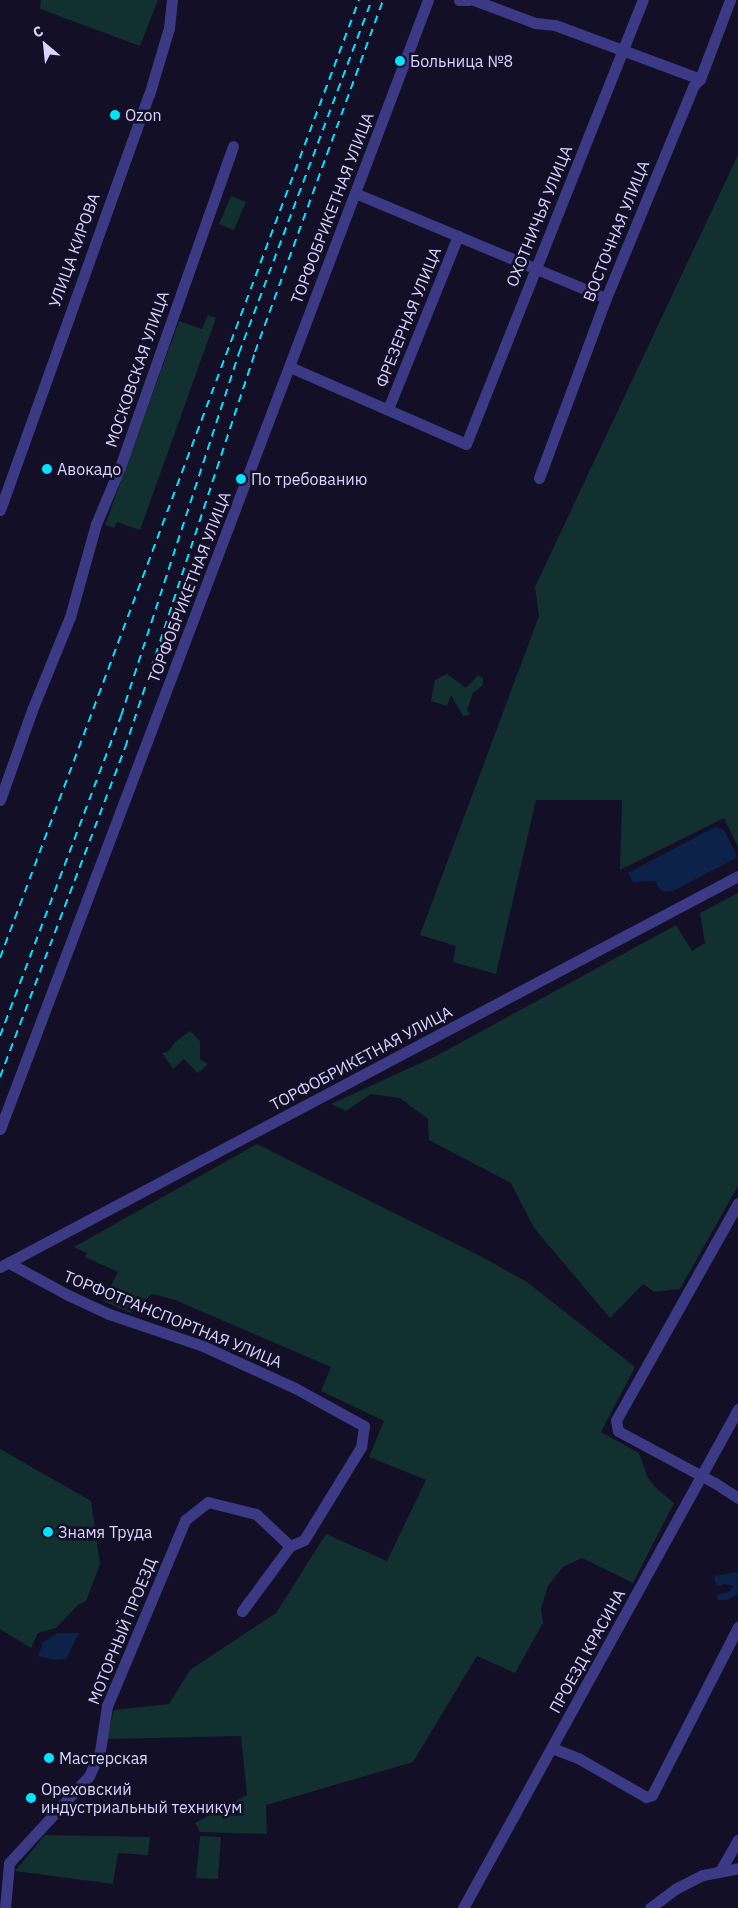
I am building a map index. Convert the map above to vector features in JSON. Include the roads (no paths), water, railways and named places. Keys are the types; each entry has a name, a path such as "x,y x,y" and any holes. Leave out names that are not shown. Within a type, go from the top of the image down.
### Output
{"street":[{"name":"УЛИЦА КИРОВА","path":"0,510 149,95 169,28 172,0"},
{"name":"ТОРФОБРИКЕТНАЯ УЛИЦА","path":"0,1129 428,0"},
{"path":"459,0 468,0"},
{"path":"474,0 535,23 555,25 700,79"},
{"name":"ОХОТНИЧЬЯ УЛИЦА","path":"388,409 466,444 643,0"},
{"name":"ВОСТОЧНАЯ УЛИЦА","path":"539,478 606,298 694,85 700,79 730,0"},
{"name":"МОСКОВСКАЯ УЛИЦА","path":"0,800 32,710 70,617 96,524 120,467 233,146"},
{"path":"355,192 606,298"},
{"name":"ФРЕЗЕРНАЯ УЛИЦА","path":"388,409 458,236"},
{"path":"290,367 388,409"},
{"name":"ТОРФОБРИКЕТНАЯ УЛИЦА","path":"4,1265 738,876"},
{"path":"738,1203 616,1420 618,1431 716,1483 738,1498"},
{"name":"ТОРФОТРАНСПОРТНАЯ УЛИЦА","path":"4,1265 109,1314 203,1346 295,1388 364,1426 361,1447 304,1540 290,1546 242,1611"},
{"name":"ПРОЕЗД КРАСИНА","path":"463,1908 738,1409"},
{"name":"МОТОРНЫЙ ПРОЕЗД","path":"5,1908 9,1863 89,1776 100,1752 107,1706 185,1520 208,1502 246,1511 256,1514 290,1546"},
{"path":"552,1748 578,1758 646,1797 652,1794 738,1627"},
{"path":"720,1871 738,1840"},
{"path":"650,1908 675,1889 703,1875 738,1868"}],"water":[{"path":"715,827 724,830 738,857 673,891 662,892 655,881 633,882 628,873"},
{"path":"736,1572 738,1574 737,1595 727,1600 718,1600 716,1595 729,1592 733,1586 725,1584 717,1586 714,1579 715,1576"},
{"path":"57,1633 79,1633 66,1659 55,1660 38,1656 43,1642"}],"railway":[{"path":"0,958 359,0"},
{"path":"0,1036 121,716 239,353 372,0"},
{"path":"0,1077 125,748 255,352 383,0"}],"place":[{"name":"Больница №8","path":"400,61"},
{"name":"Ozon","path":"115,115"},
{"name":"Авокадо","path":"47,469"},
{"name":"По требованию","path":"241,479"},
{"name":"Знамя Труда","path":"48,1532"},
{"name":"Мастерская","path":"49,1758"},
{"name":"Ореховский индустриальный техникум","path":"31,1798"}]}
